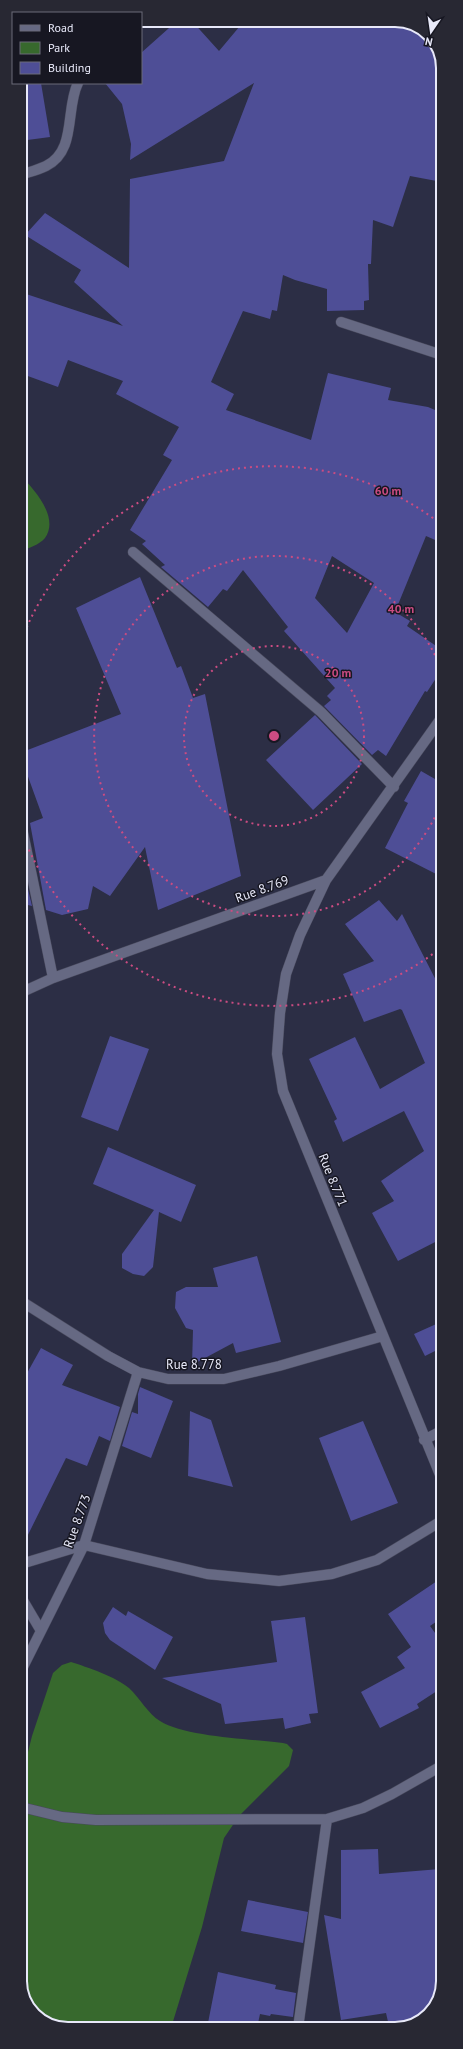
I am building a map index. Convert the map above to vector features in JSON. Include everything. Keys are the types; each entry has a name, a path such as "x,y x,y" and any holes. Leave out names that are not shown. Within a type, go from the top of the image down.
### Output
{"street":[{"path":"27,173 47,166 58,158 66,145 74,91 78,84"},
{"path":"341,322 436,353"},
{"path":"133,552 321,712 394,787"},
{"path":"326,880 394,787 436,726"},
{"path":"27,852 53,978"},
{"name":"Rue 8.769","path":"27,990 53,978 326,880"},
{"name":"Rue 8.771","path":"326,880 300,935 286,974 280,1013 277,1054 282,1091 436,1467"},
{"name":"Rue 8.778","path":"27,1305 108,1356 138,1372 168,1379 224,1379 279,1366 383,1336"},
{"name":"Rue 8.773","path":"27,1658 84,1545 138,1372"},
{"path":"424,1440 436,1434"},
{"path":"27,1562 84,1545 207,1574 279,1580 332,1574 377,1560 436,1524"},
{"path":"27,1608 40,1631"},
{"path":"27,1808 62,1817 96,1820 327,1819 362,1808 392,1794 436,1769"},
{"path":"299,2022 327,1819"}],"green space":[{"path":"27,482 38,495 47,512 49,521 49,530 45,538 27,548"},
{"path":"71,1662 117,1680 129,1688 156,1718 171,1726 185,1731 202,1734 283,1743 287,1744 293,1750 289,1766 239,1816 224,1838 202,1927 173,2022 57,2021 47,2017 41,2012 32,2002 30,1997 27,1981 27,1756 32,1736 53,1673 62,1665"}],"building":[{"path":"170,27 197,27 219,51 239,27 398,27 411,30 411,52 433,52 436,68 436,181 410,176 393,227 373,220 371,264 368,264 369,300 364,301 364,310 327,311 327,289 283,275 277,311 272,310 270,319 243,311 211,382 234,394 226,410 311,440 328,373 391,388 388,400 428,407 436,410 436,540 426,536 395,612 410,621 407,626 436,646 436,678 427,692 425,691 386,756 378,750 372,755 324,706 331,700 327,696 335,688 284,631 288,627 243,570 227,591 223,589 208,607 161,567 165,565 142,544 146,541 130,530 172,460 163,455 179,427 116,394 123,381 68,360 58,387 27,376 27,294 123,326 74,282 81,270 27,236 27,233 45,213 129,268 130,179 224,161 254,83 130,160 131,144 122,104 106,84 142,84 142,52","holes":["332,556 374,583 347,633 315,598"]},
{"path":"27,84 41,84 50,137 27,140"},
{"path":"140,577 177,668 181,666 193,698 205,694 241,876 158,910 145,847 110,896 93,886 88,909 62,915 46,910 30,823 43,818 27,774 27,750 121,714 76,608"},
{"path":"315,715 362,764 313,810 266,760"},
{"path":"421,771 436,780 436,874 385,848 408,803 404,801"},
{"path":"27,885 32,906 27,905"},
{"path":"379,900 397,921 402,914 436,980 436,1242 398,1261 372,1213 394,1201 381,1181 424,1151 404,1111 343,1142 334,1121 337,1119 309,1059 355,1037 380,1089 425,1063 402,1010 400,1009 364,1022 343,974 374,961 345,924"},
{"path":"110,1036 149,1049 118,1131 81,1117"},
{"path":"108,1147 196,1185 181,1222 159,1212 153,1267 144,1276 133,1274 122,1268 122,1254 154,1210 93,1184"},
{"path":"257,1256 281,1342 236,1353 233,1343 192,1365 193,1330 186,1328 175,1308 176,1292 186,1287 218,1287 213,1268"},
{"path":"436,1324 436,1350 425,1356 414,1334"},
{"path":"41,1348 73,1365 62,1385 120,1407 110,1441 99,1436 87,1466 66,1458 27,1537 27,1373"},
{"path":"140,1387 173,1401 151,1458 122,1446 132,1412 138,1414 138,1394"},
{"path":"190,1411 211,1420 233,1487 188,1476"},
{"path":"363,1421 398,1503 351,1521 319,1438"},
{"path":"436,1582 436,1622 430,1626 436,1634 436,1692 417,1704 419,1708 380,1728 361,1692 405,1668 397,1657 411,1647 388,1614"},
{"path":"113,1607 126,1616 128,1611 173,1637 155,1670 110,1640 105,1633 103,1623"},
{"path":"305,1617 318,1713 309,1714 311,1723 285,1729 283,1718 225,1724 221,1704 162,1678 277,1662 271,1621"},
{"path":"378,1849 379,1874 436,1869 435,1989 429,2004 416,2017 403,2021 388,2022 386,2013 341,2020 324,1915 341,1919 341,1850"},
{"path":"248,1900 308,1912 303,1943 241,1931"},
{"path":"218,1972 276,1985 275,1989 296,1993 293,2017 260,2014 258,2022 208,2022"}]}
